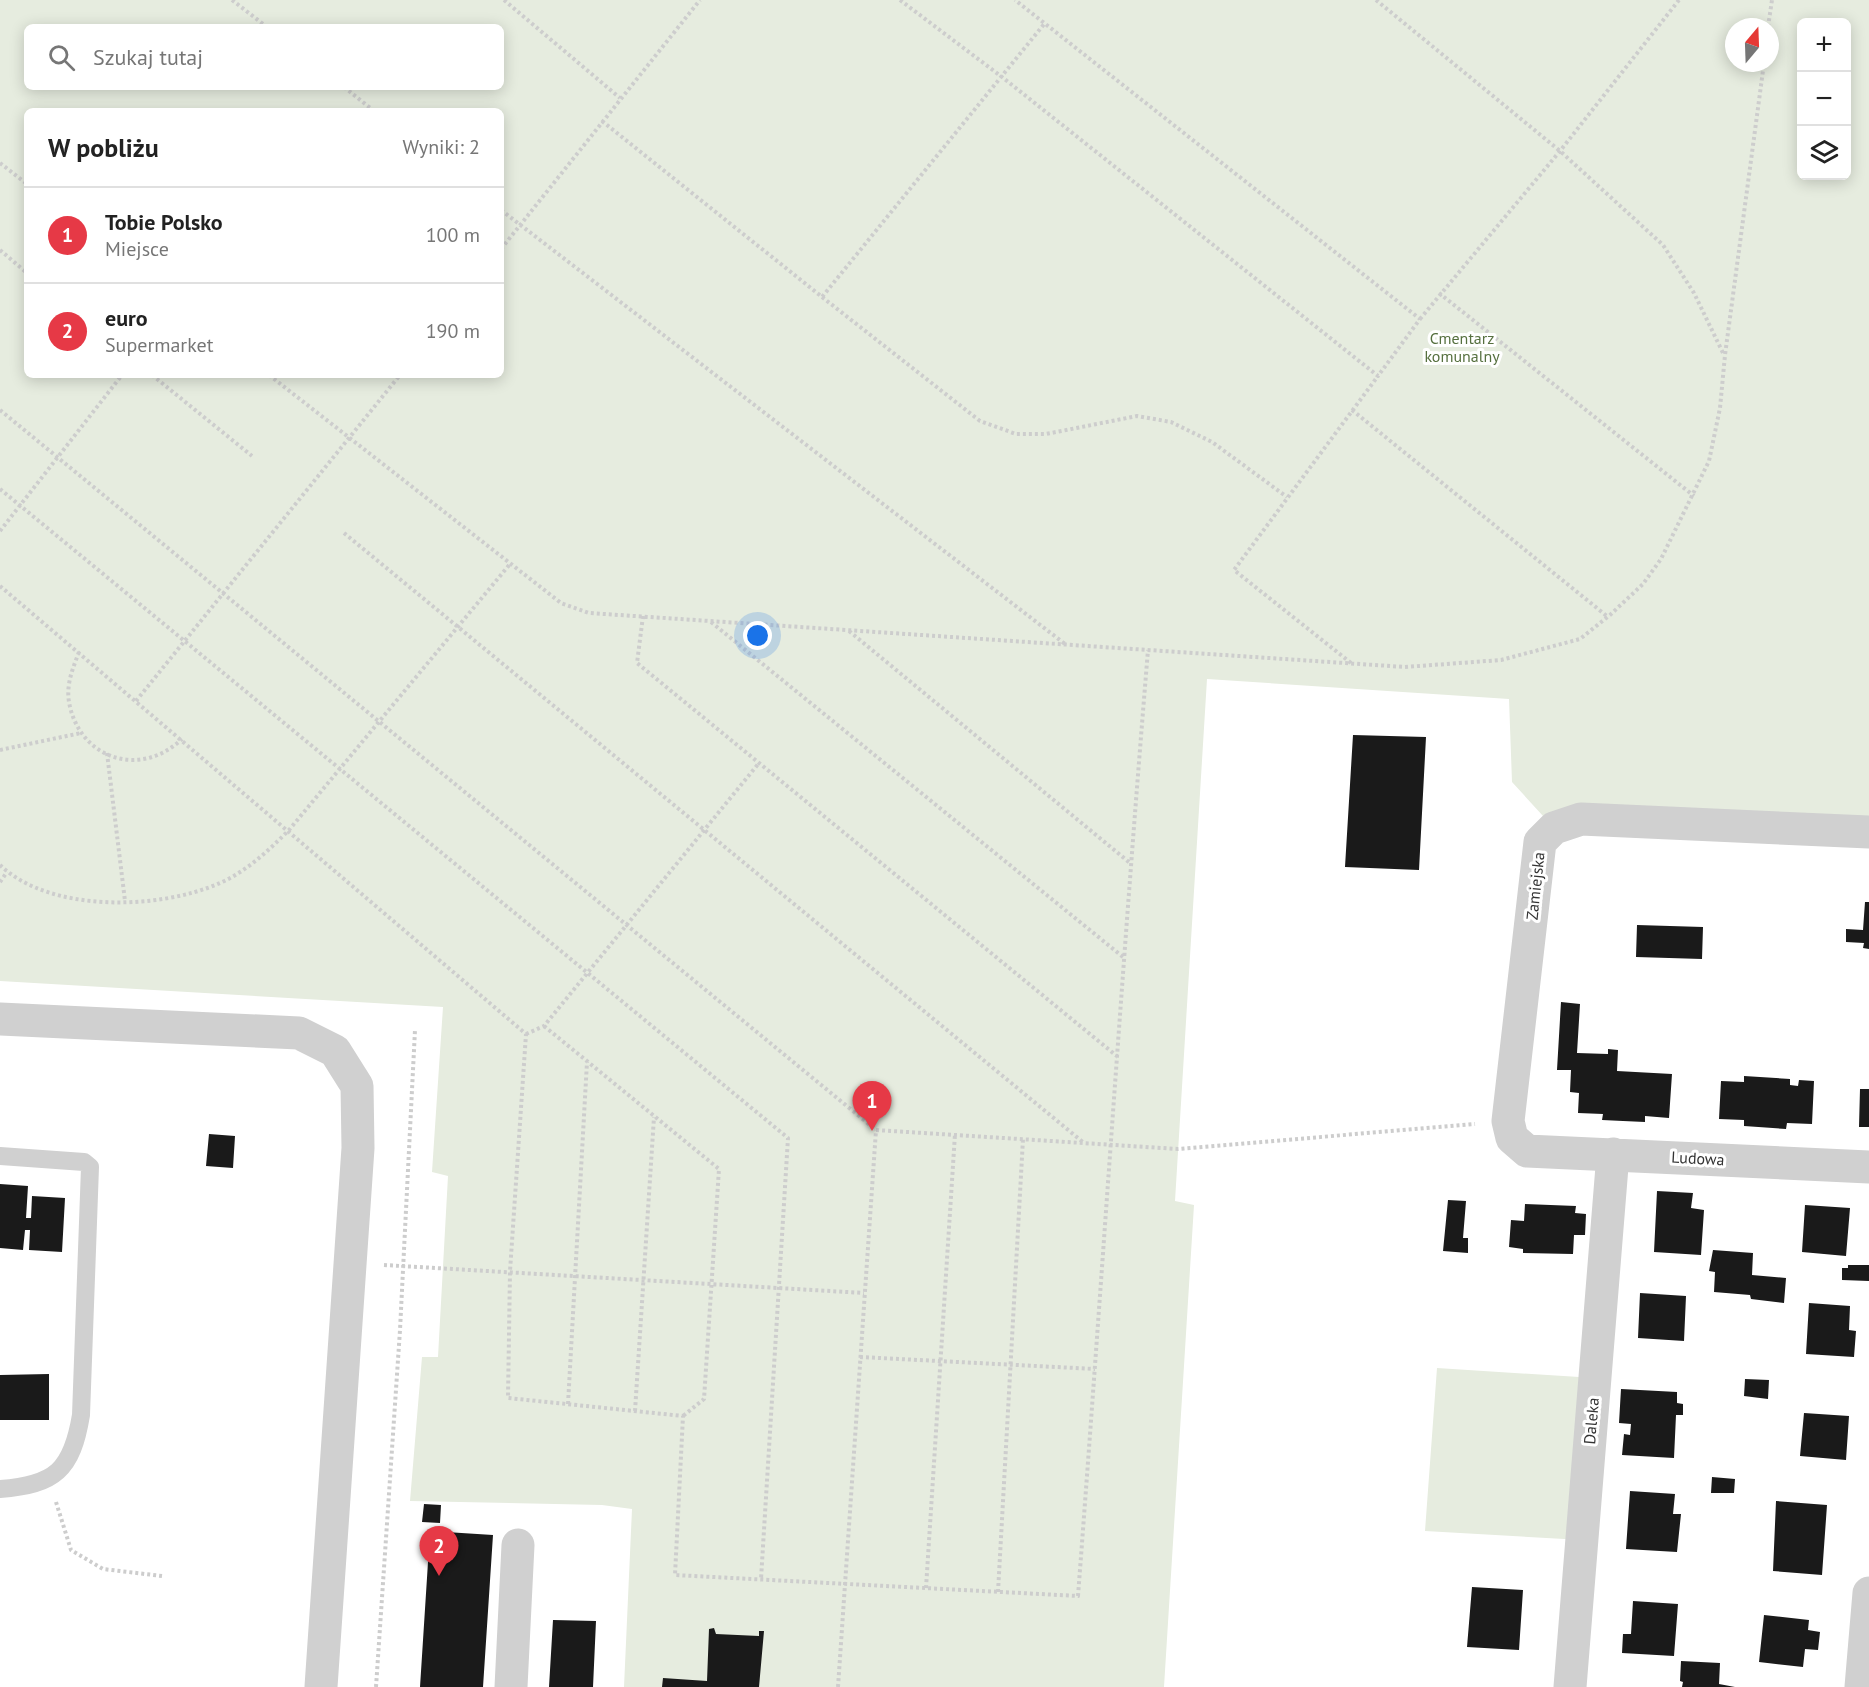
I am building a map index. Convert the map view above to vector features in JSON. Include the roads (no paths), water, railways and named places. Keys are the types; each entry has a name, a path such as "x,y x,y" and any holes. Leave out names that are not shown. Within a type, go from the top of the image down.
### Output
{"street":[{"name":"Zamiejska","path":"1527,1151 1512,1138 1508,1121 1540,843 1554,828 1581,819 1869,832"},
{"path":"0,1019 299,1033 335,1052 357,1086 358,1148 321,1687"},
{"name":"Ludowa","path":"1527,1151 1869,1167"},
{"name":"Daleka","path":"1570,1687 1613,1154"},
{"path":"511,1687 518,1545"},
{"path":"1861,1687 1869,1593"}],"lane":[{"path":"0,1156 84,1162 90,1167 81,1415 77,1438 70,1456 51,1478 0,1489"}],"place":[{"name":"Tobie Polsko","path":"872,1131"},
{"name":"euro","path":"439,1576"}],"park label":[{"name":"Cmentarz komunalny","path":"1462,347"}]}
